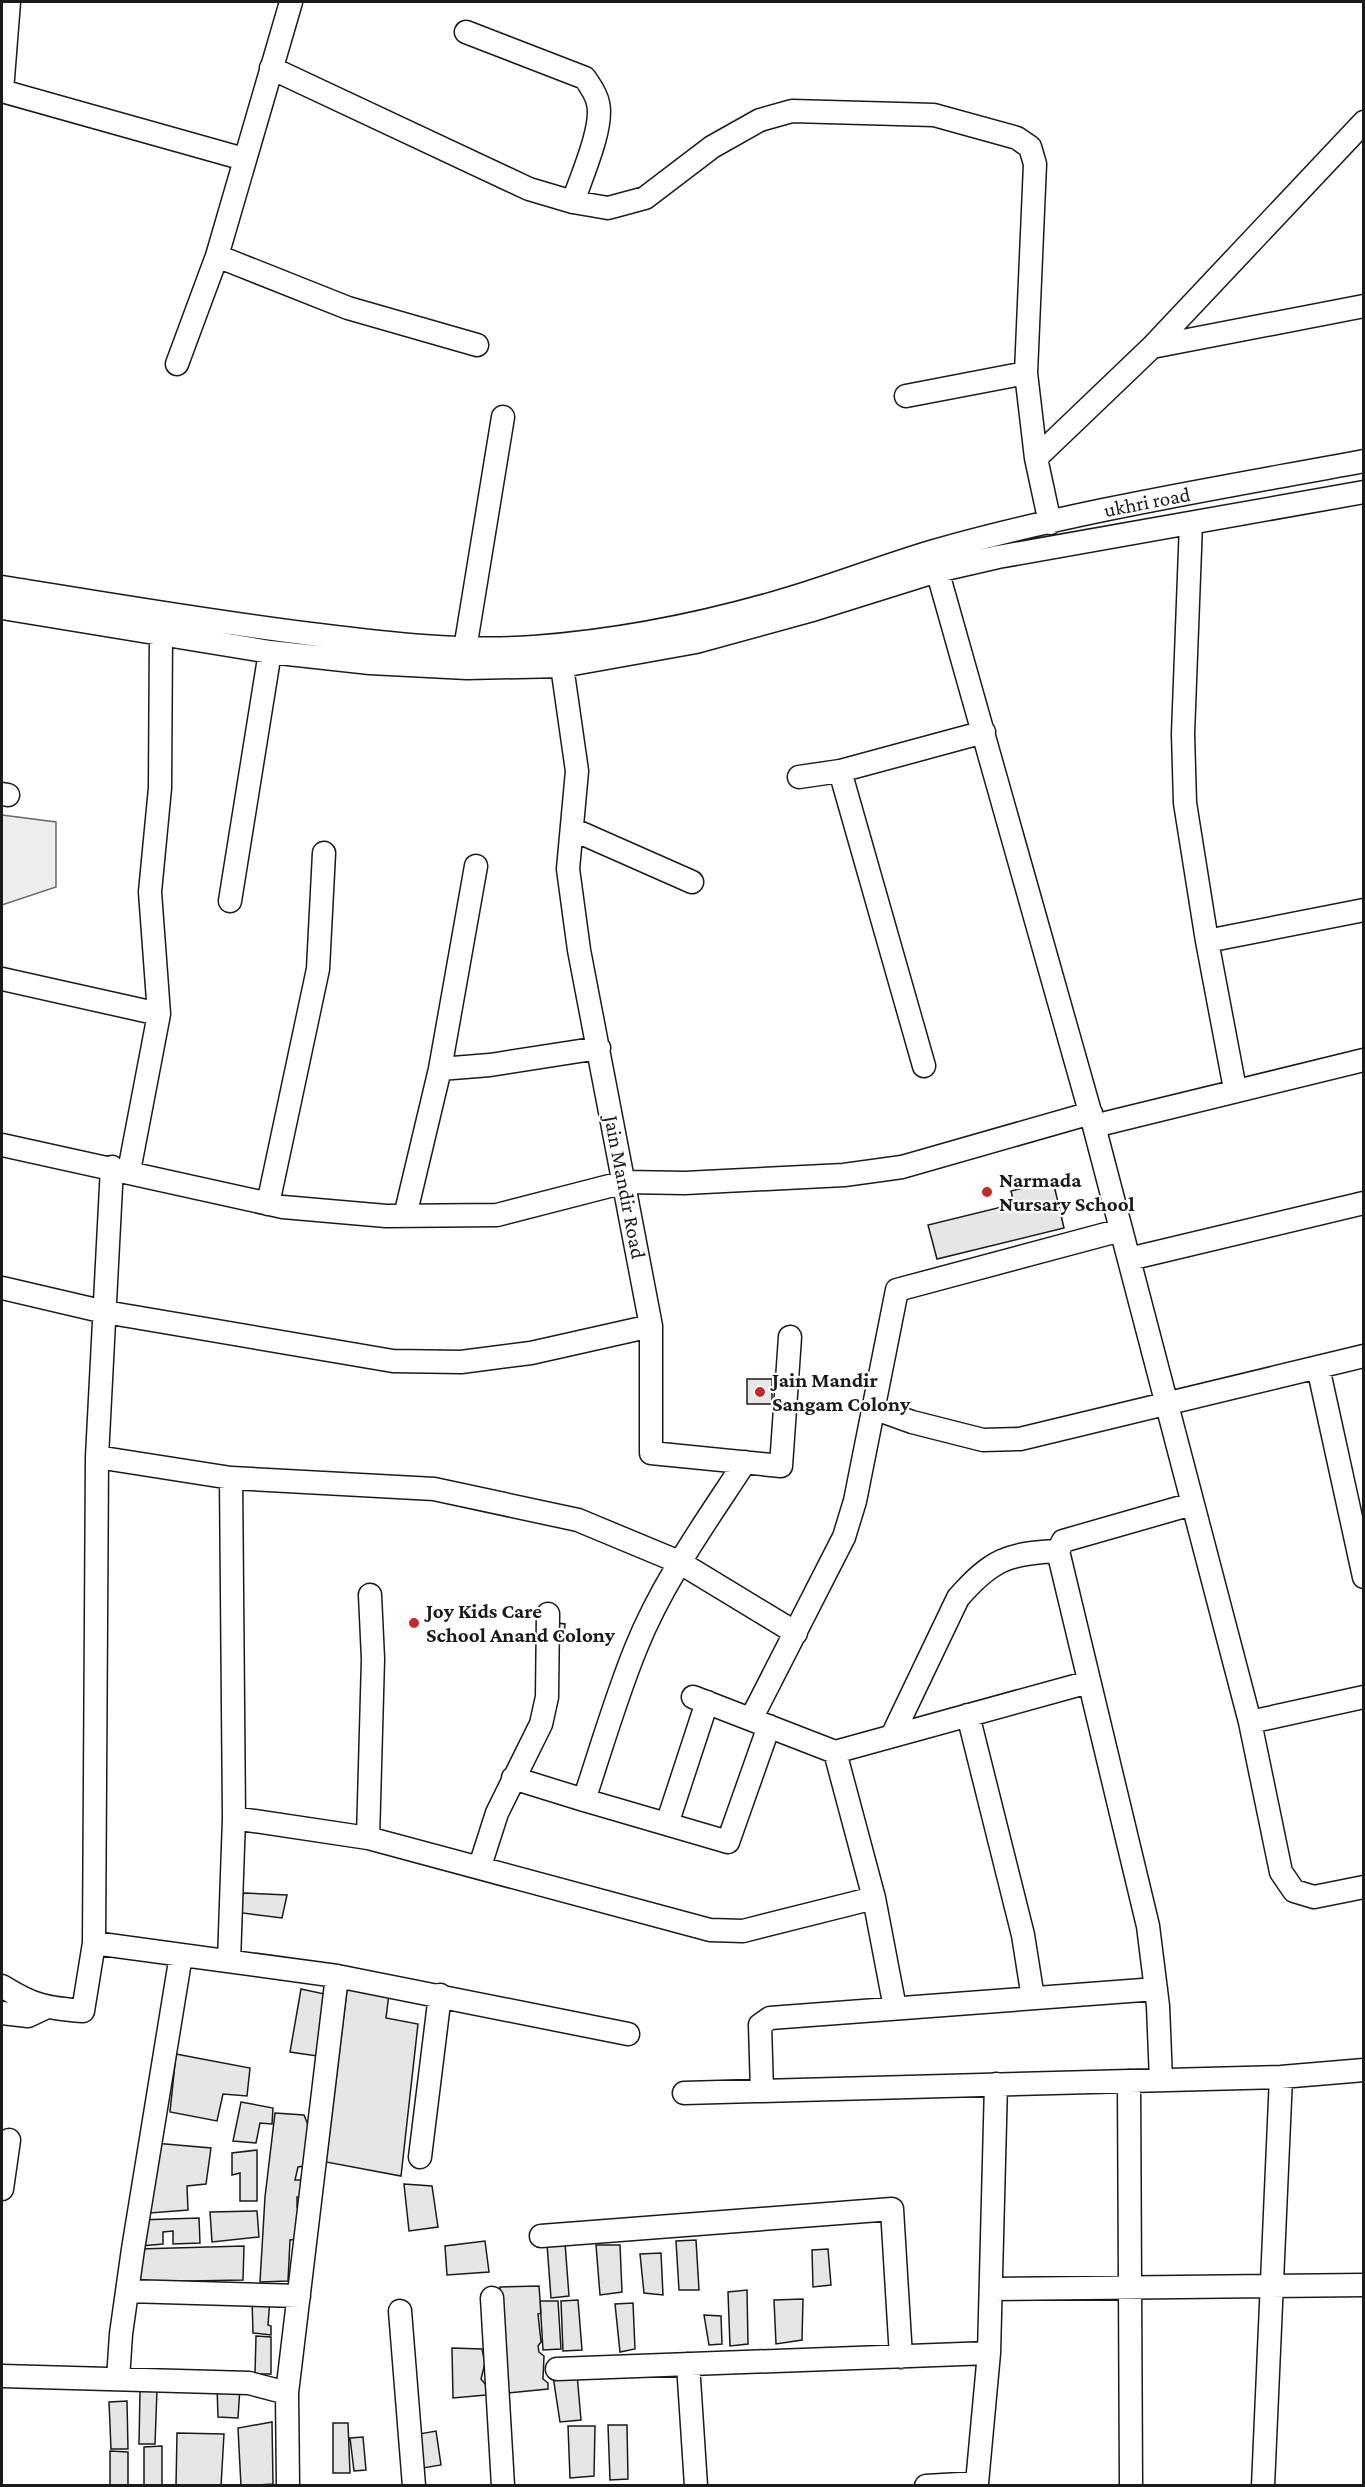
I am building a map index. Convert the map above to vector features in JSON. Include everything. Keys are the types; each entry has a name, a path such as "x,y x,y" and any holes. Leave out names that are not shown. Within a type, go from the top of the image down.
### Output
{"street":[{"path":"9,2 2,91 244,159"},
{"path":"177,364 217,256 291,2"},
{"path":"466,32 585,78 594,92 599,105 598,124 573,202"},
{"path":"270,68 529,189 573,202 608,208 645,198 712,147 760,120 792,111 934,116 1017,138 1030,147 1035,164 1026,373 1036,458 1050,523"},
{"path":"1036,458 1152,347 1364,122"},
{"path":"217,256 348,308 477,345"},
{"path":"1152,347 1364,306"},
{"path":"906,396 1026,373"},
{"path":"465,649 503,417"},
{"name":"ukhri road","path":"934,561 1050,523 1119,507 1364,461"},
{"path":"2,587 223,624 399,645 465,649 531,647 579,642 697,621 934,561 1191,523 1364,492"},
{"path":"1191,523 1184,734 1185,803 1207,941 1235,1089"},
{"path":"2,608 270,652 370,663 468,668 562,666 696,642 809,611 934,561"},
{"path":"934,561 1093,1119 1250,1722 1281,1872 1294,1891 1314,1897 1364,1887"},
{"path":"2,1986 28,2003 45,2008 83,2011 94,1943 97,1457 105,1312 120,1169 159,1014 150,892 160,788 161,634"},
{"path":"230,902 270,652"},
{"name":"Jain Mandir Road","path":"562,666 577,771 568,868 579,950 651,1326 651,1453 781,1466 790,1337"},
{"path":"799,777 840,771 984,732"},
{"path":"840,771 924,1066"},
{"path":"572,829 692,882"},
{"path":"268,1204 318,969 324,853"},
{"path":"405,1216 440,1069 476,866"},
{"path":"1207,941 1364,910"},
{"path":"2,979 159,1014"},
{"path":"440,1069 490,1065 599,1048"},
{"path":"2,1144 268,1204 405,1216 497,1215 625,1182 685,1183 844,1175 902,1167 1093,1119 1364,1060"},
{"path":"1129,1259 1364,1203"},
{"path":"513,1778 728,1842 760,1723 796,1633 843,1537 855,1501 897,1290 1121,1230"},
{"path":"2,1288 105,1312 404,1361 461,1362 531,1353 651,1326"},
{"path":"873,1408 912,1422 983,1440 1020,1439 1364,1356"},
{"path":"1318,1367 1356,1505 1364,1577"},
{"path":"97,1457 231,1478 434,1489 578,1520 679,1562 796,1633"},
{"path":"584,1800 635,1648 679,1562 745,1462"},
{"path":"229,1961 234,1818 231,1478"},
{"path":"1161,2080 1156,1989 1148,1926 1058,1551 1063,1541 1192,1504"},
{"path":"892,1736 957,1598 974,1579 997,1561 1023,1552 1058,1551"},
{"path":"368,1838 373,1659 370,1595"},
{"path":"480,1866 497,1813 541,1724 547,1697 548,1614"},
{"path":"668,1824 700,1700 835,1752 1089,1682"},
{"path":"1250,1722 1364,1697"},
{"path":"968,1715 1023,1935 1033,1998"},
{"path":"835,1752 874,1898 895,2008"},
{"path":"234,1818 368,1838 480,1866 710,1930 742,1931 874,1898"},
{"path":"94,1943 337,1976 628,2034"},
{"path":"118,2379 127,2291 181,1954"},
{"path":"288,2486 287,2393 337,1976"},
{"path":"762,2091 760,2025 770,2018 1156,1989"},
{"path":"420,2157 440,1995"},
{"path":"2,2013 28,2016 45,2008"},
{"path":"684,2093 1281,2077 1364,2070"},
{"path":"1263,2486 1281,2077"},
{"path":"1129,2080 1131,2486"},
{"path":"926,2486 977,2482 989,2353 996,2084"},
{"path":"2,2189 9,2140"},
{"path":"541,2236 892,2210 901,2357"},
{"path":"991,2289 1131,2289 1271,2284 1364,2285"},
{"path":"127,2291 299,2296"},
{"path":"492,2298 503,2486"},
{"path":"400,2311 414,2486"},
{"path":"557,2369 989,2353"},
{"path":"688,2364 696,2486"},
{"path":"2,2376 249,2383 287,2393"}],"shaded area":[{"path":"2,815 56,822 56,887 2,905"}],"building":[{"path":"1053,1181 1064,1228 937,1259 928,1225 1014,1204 1011,1191"},
{"path":"747,1379 772,1379 772,1404 747,1404"},
{"path":"551,1622 565,1624 564,1637 549,1636"},
{"path":"244,1893 287,1895 282,1918 235,1912"},
{"path":"301,1989 334,1996 324,2057 290,2052"},
{"path":"347,1989 389,1994 386,2018 418,2024 401,2176 326,2162"},
{"path":"176,2054 250,2068 247,2096 223,2094 217,2121 170,2112"},
{"path":"241,2102 273,2108 272,2124 260,2123 256,2143 233,2141"},
{"path":"275,2113 304,2115 311,2132 304,2166 298,2167 295,2180 303,2180 304,2197 297,2197 297,2207 303,2207 298,2239 290,2240 288,2281 260,2282 265,2197"},
{"path":"154,2143 211,2148 206,2184 187,2186 188,2210 150,2213"},
{"path":"257,2150 257,2201 240,2201 240,2173 232,2175 232,2153"},
{"path":"404,2184 432,2186 438,2227 409,2231"},
{"path":"257,2211 259,2237 212,2242 210,2212"},
{"path":"199,2218 200,2243 173,2244 173,2231 163,2232 163,2244 141,2246 137,2220"},
{"path":"696,2240 699,2290 679,2290 676,2241"},
{"path":"485,2241 489,2272 447,2275 445,2246"},
{"path":"565,2243 569,2296 551,2298 547,2244"},
{"path":"596,2245 620,2245 622,2292 600,2295"},
{"path":"244,2246 243,2280 135,2282 138,2249"},
{"path":"828,2249 831,2285 813,2287 812,2250"},
{"path":"661,2253 663,2295 644,2293 640,2254"},
{"path":"539,2286 541,2313 538,2314 541,2342 538,2346 539,2352 544,2356 543,2379 548,2383 548,2389 507,2393 500,2287"},
{"path":"747,2290 748,2344 730,2346 728,2292"},
{"path":"252,2299 270,2299 268,2325 271,2326 271,2335 253,2333"},
{"path":"803,2299 802,2340 776,2344 774,2300"},
{"path":"578,2300 582,2350 563,2351 561,2301"},
{"path":"540,2301 558,2301 561,2349 543,2350"},
{"path":"633,2303 635,2349 620,2352 615,2304"},
{"path":"704,2315 721,2316 722,2344 709,2345"},
{"path":"256,2336 271,2337 271,2374 255,2374"},
{"path":"452,2348 482,2349 485,2363 481,2379 486,2385 486,2395 453,2398"},
{"path":"577,2374 581,2420 560,2422 553,2376"},
{"path":"217,2387 240,2387 238,2418 218,2417"},
{"path":"157,2390 155,2444 139,2444 140,2391"},
{"path":"127,2401 128,2449 111,2449 109,2402"},
{"path":"272,2422 273,2484 241,2486 238,2428"},
{"path":"333,2423 348,2423 350,2473 333,2473"},
{"path":"608,2425 627,2425 628,2479 610,2480"},
{"path":"568,2426 595,2426 594,2476 570,2478"},
{"path":"436,2431 441,2465 417,2469 413,2435"},
{"path":"177,2433 224,2434 221,2486 176,2486"},
{"path":"363,2437 366,2470 354,2471 350,2438"},
{"path":"162,2446 162,2486 144,2486 144,2447"},
{"path":"110,2451 128,2452 128,2486 110,2486"}],"place":[{"name":"Narmada Nursary School","path":"987,1192"},
{"name":"Jain Mandir Sangam Colony","path":"760,1392"},
{"name":"Joy Kids Care School Anand Colony","path":"414,1623"}]}
